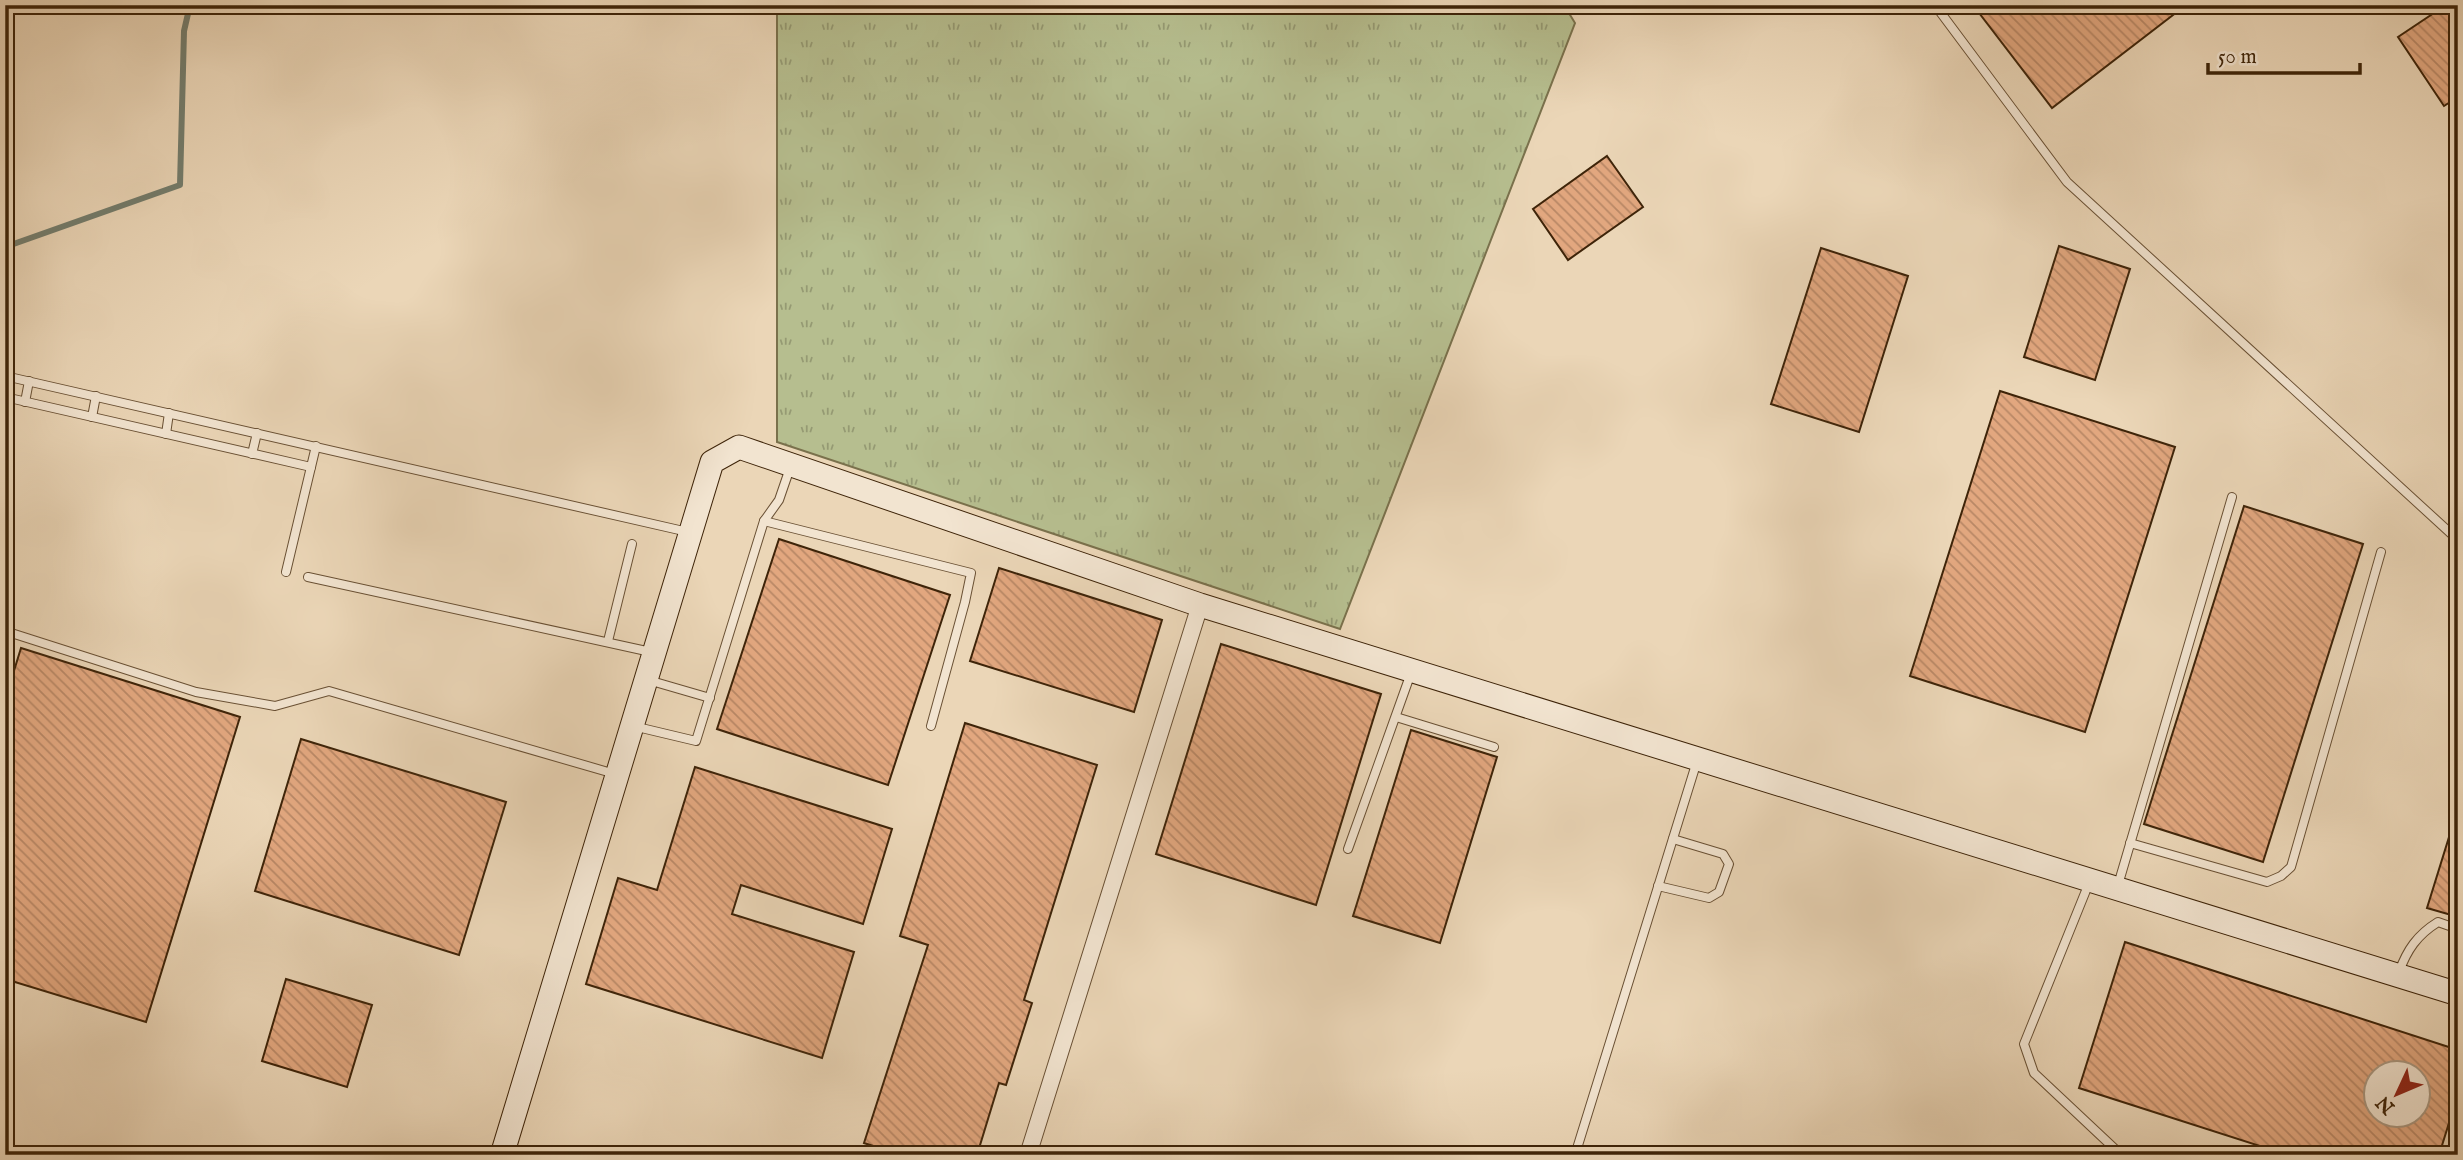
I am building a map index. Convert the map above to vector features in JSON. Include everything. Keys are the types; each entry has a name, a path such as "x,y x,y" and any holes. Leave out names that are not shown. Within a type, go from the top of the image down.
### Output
{"street":[{"path":"502,1155 712,462 739,447 1200,605 2458,994"},
{"path":"1028,1155 1200,605"}],"lane":[{"path":"1935,5 2067,181 2458,540"},
{"path":"5,376 690,532"},
{"path":"25,402 29,381"},
{"path":"92,417 96,396"},
{"path":"5,397 311,467"},
{"path":"166,434 169,413"},
{"path":"252,454 257,433"},
{"path":"286,572 316,446"},
{"path":"631,726 696,741 764,521 779,500 791,465"},
{"path":"2117,888 2232,496"},
{"path":"764,521 971,573 931,726"},
{"path":"608,641 632,544"},
{"path":"2130,844 2267,882 2281,876 2291,867 2381,552"},
{"path":"308,577 654,653"},
{"path":"5,631 197,692 275,706 329,691 617,774"},
{"path":"1349,849 1412,670"},
{"path":"645,679 710,698"},
{"path":"1396,717 1494,747"},
{"path":"1575,1155 1697,759"},
{"path":"1658,886 1709,898 1719,892 1729,864 1723,854 1673,839"},
{"path":"2091,880 2024,1044 2034,1073 2116,1150 2130,1155"},
{"path":"2398,975 2406,952 2423,931 2438,922 2458,929"}],"green space":[{"path":"777,5 1564,5 1575,23 1340,629 777,442"}],"building":[{"path":"1973,5 2186,5 2052,108"},
{"path":"2446,5 2458,5 2458,97 2444,106 2398,37"},
{"path":"1607,156 1643,207 1568,260 1533,209"},
{"path":"2059,246 2130,269 2095,380 2024,357"},
{"path":"1821,248 1908,276 1859,432 1771,404"},
{"path":"2000,391 2175,447 2085,732 1910,676"},
{"path":"2244,506 2363,544 2263,862 2144,824"},
{"path":"779,539 950,595 888,785 717,729"},
{"path":"999,568 1162,620 1134,712 970,661"},
{"path":"1221,644 1381,694 1316,905 1156,854"},
{"path":"21,648 240,717 146,1022 5,979 5,700"},
{"path":"965,723 1097,765 1024,1000 1032,1003 1006,1085 999,1083 977,1155 901,1155 864,1143 928,945 900,936"},
{"path":"1411,730 1497,757 1440,943 1353,916"},
{"path":"301,739 506,802 459,955 255,891"},
{"path":"695,767 892,829 863,924 741,885 732,914 854,952 822,1058 586,984 618,878 657,890"},
{"path":"2454,821 2458,822 2458,917 2427,908"},
{"path":"2125,942 2458,1050 2458,1094 2439,1155 2288,1155 2079,1088"},
{"path":"286,979 372,1005 347,1087 262,1061"}],"waterway":[{"path":"5,247 180,185 184,31 190,5"}]}
